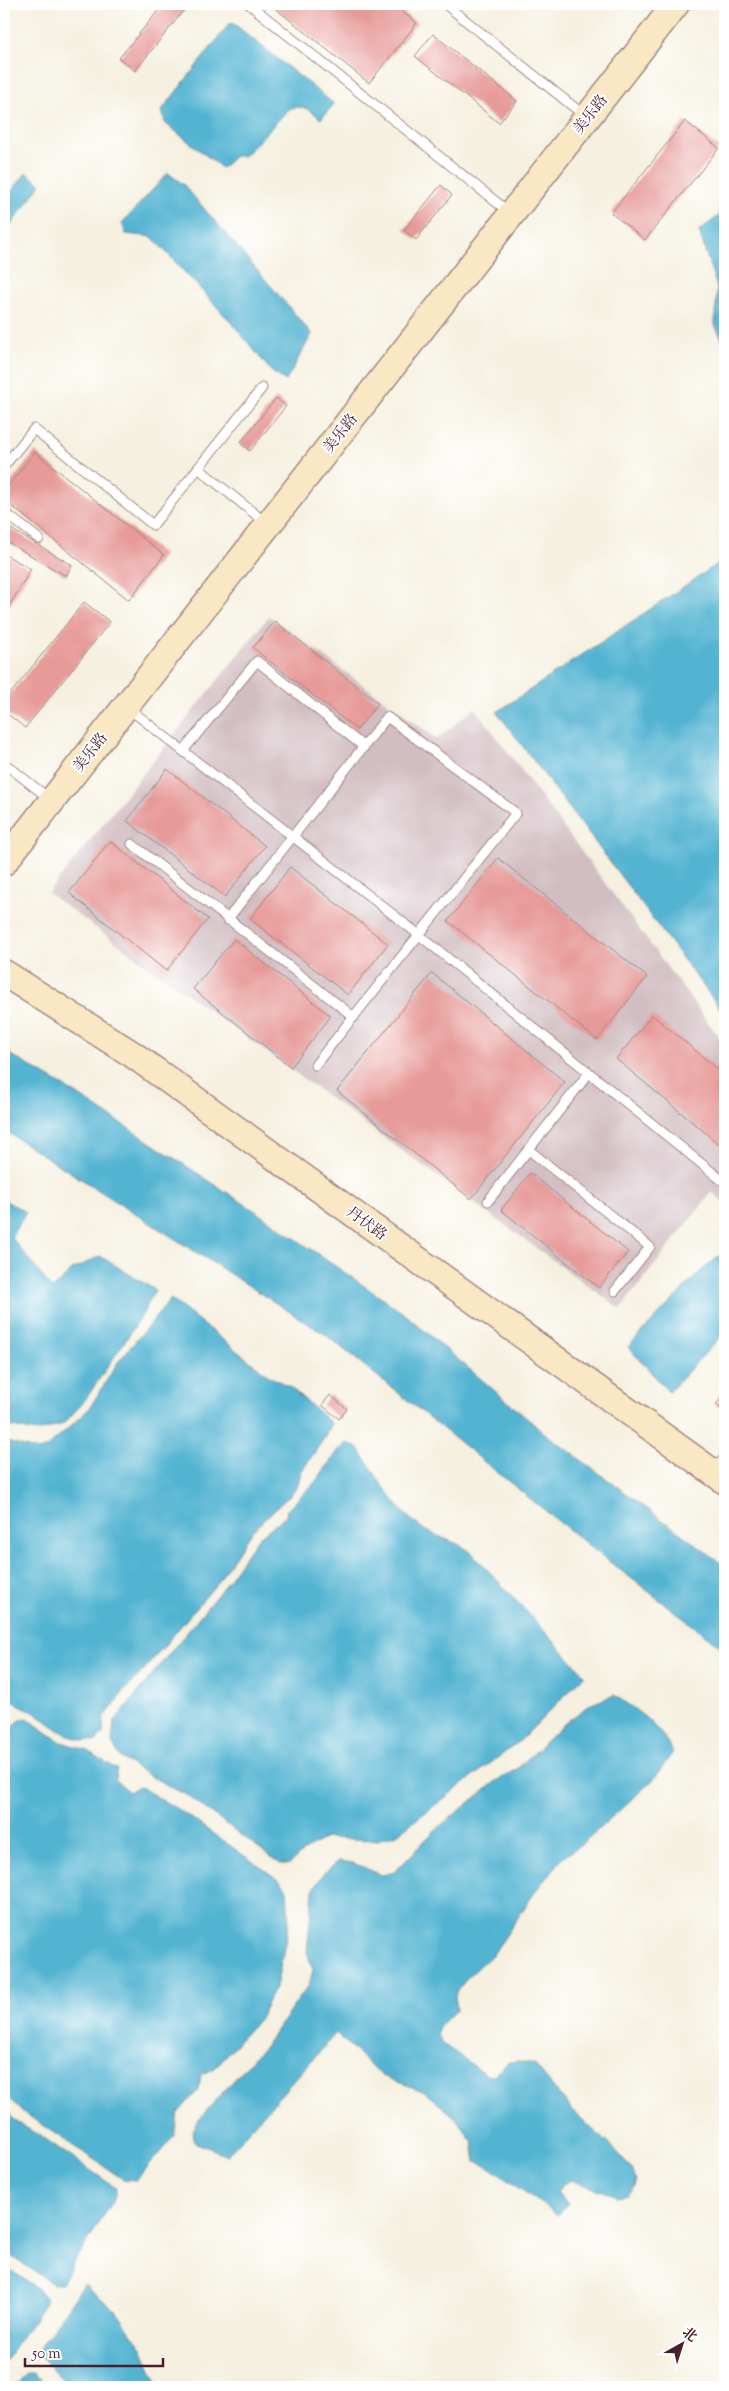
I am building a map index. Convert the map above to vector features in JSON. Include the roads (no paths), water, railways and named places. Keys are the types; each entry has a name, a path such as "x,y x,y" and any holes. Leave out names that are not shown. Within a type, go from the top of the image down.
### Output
{"street":[{"name":"美乐路","path":"4,862 675,4"},
{"name":"丹伏路","path":"4,973 132,1054 721,1470"}],"lane":[{"path":"250,4 511,214"},
{"path":"444,4 587,117"},
{"path":"4,466 34,429 153,524 262,388"},
{"path":"198,468 268,524"},
{"path":"4,512 40,539"},
{"path":"183,751 257,661 364,747"},
{"path":"126,706 418,934 724,1182"},
{"path":"227,920 387,717 516,813 315,1064"},
{"path":"4,763 52,800"},
{"path":"132,844 227,920 354,1017"},
{"path":"488,1200 589,1073"},
{"path":"528,1150 650,1246 616,1291"}],"water":[{"path":"230,23 233,23 334,104 321,119 303,108 289,109 244,156 235,156 222,168 165,123 162,110"},
{"path":"26,173 41,184 4,234 4,201"},
{"path":"168,173 183,184 312,334 286,381 272,372 231,322 152,237 126,234 122,223"},
{"path":"725,211 725,345 715,325 717,288 699,231"},
{"path":"725,559 725,1015 497,712"},
{"path":"4,1051 62,1085 260,1214 406,1315 543,1432 725,1566 725,1650 593,1549 326,1335 4,1130"},
{"path":"4,1200 26,1212 11,1237 52,1289 72,1270 100,1256 155,1290 141,1317 83,1403 63,1424 36,1432 4,1425"},
{"path":"725,1251 725,1332 669,1392 628,1347 698,1274"},
{"path":"171,1299 269,1376 290,1387 331,1423 325,1437 301,1472 297,1488 252,1531 217,1583 124,1691 104,1718 103,1734 96,1741 78,1739 59,1730 22,1706 4,1698 4,1441 38,1451 48,1447 89,1409 118,1362"},
{"path":"348,1443 358,1448 389,1494 406,1515 427,1531 472,1553 585,1675 520,1741 397,1834 377,1840 325,1838 305,1850 290,1864 281,1864 188,1796 121,1758 112,1743 114,1722 221,1590 258,1538 286,1516 287,1510 316,1481 339,1450"},
{"path":"614,1695 655,1726 673,1752 654,1779 592,1835 563,1858 537,1889 494,1953 467,1978 455,1995 457,2009 439,2027 437,2034 443,2044 488,2076 496,2074 508,2062 518,2061 535,2065 573,2111 619,2154 632,2169 636,2180 634,2186 627,2194 617,2196 571,2180 563,2184 557,2192 568,2204 558,2215 487,2166 476,2162 473,2142 455,2117 423,2091 382,2076 336,2033 227,2155 194,2142 192,2132 200,2118 267,2043 309,1985 313,1970 307,1952 313,1890 324,1873 339,1861 353,1863 382,1875 395,1872 434,1831 495,1782 516,1770 564,1724 589,1705"},
{"path":"27,1718 59,1741 86,1750 117,1769 115,1779 129,1792 139,1786 182,1812 279,1880 287,1889 289,1923 277,1983 260,2017 214,2069 201,2074 199,2089 178,2113 174,2136 136,2180 123,2179 24,2113 4,2094 4,1746 15,1725 22,1719"},
{"path":"4,2107 17,2123 38,2134 116,2188 114,2200 61,2283 53,2284 4,2251"},
{"path":"4,2266 37,2288 47,2300 4,2363"},
{"path":"84,2284 117,2312 142,2348 159,2387 70,2387 36,2353"},
{"path":"27,2373 33,2373 51,2387 16,2387"}]}
